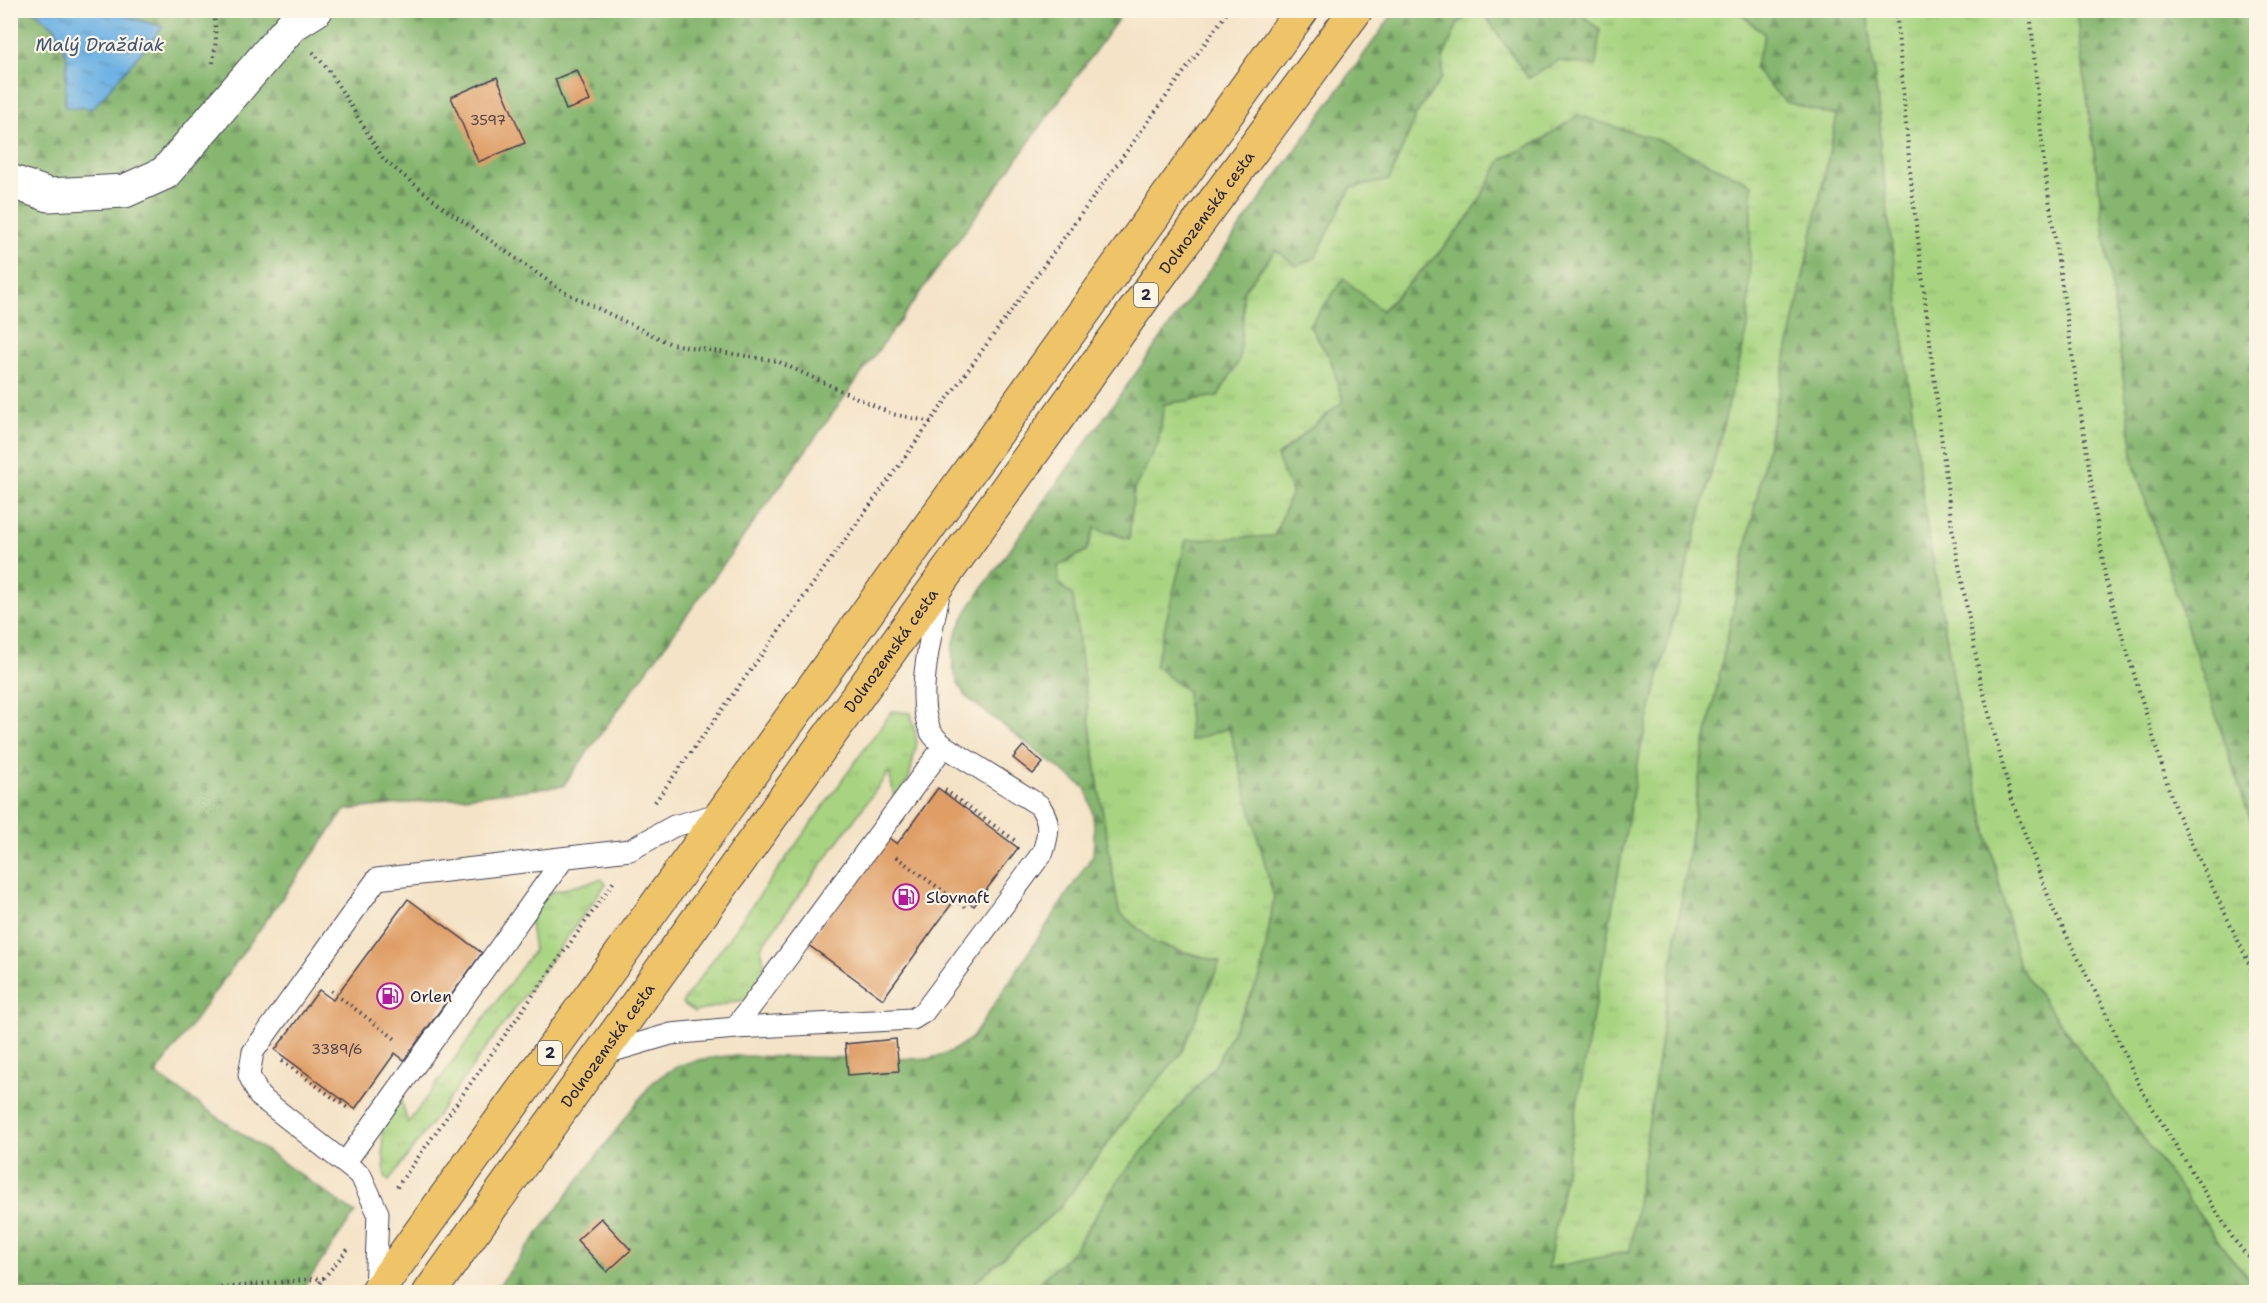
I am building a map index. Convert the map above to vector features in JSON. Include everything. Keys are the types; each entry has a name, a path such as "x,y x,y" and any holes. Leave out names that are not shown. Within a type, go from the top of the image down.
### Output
{"main road":[{"name":"2","path":"376,1293 1302,10"},
{"name":"Dolnozemská cesta","path":"430,1293 1168,264 1356,10"}],"street":[{"path":"10,181 49,195 124,190 165,173 304,18"}],"lane":[{"path":"603,1054 671,1034 913,1018 924,1012 1038,858 1050,831 1046,816 1039,805 944,746 932,734 925,716 923,692 941,582"},
{"path":"735,1028 944,746"},
{"path":"376,1293 378,1213 361,1176 259,1096 249,1075 253,1052 376,879 630,850 674,826 722,813"},
{"path":"345,1163 564,858"}],"path":[{"path":"312,1293 378,1213 611,888 648,811 1229,10"},
{"path":"1896,10 1911,181 1952,528 1981,683 2011,797 2053,909 2102,1005 2141,1089 2234,1240 2256,1266"},
{"path":"2030,10 2044,165 2106,582 2175,809 2256,978"},
{"path":"304,18 330,72 384,160 444,208 564,292 671,344 777,361 892,414 932,422"},
{"path":"938,784 1038,858"},
{"path":"874,840 989,924"},
{"path":"309,974 420,1058"},
{"path":"279,1059 354,1113"},
{"path":"178,1293 325,1278"}],"green space":[{"path":"1720,10 1741,14 1765,35 1837,116 1703,753 1630,1252 1548,1269 1640,751 1748,328 1540,141 1502,159 1471,215 1436,256 1381,311 1344,279 1309,325 1330,358 1344,401 1277,456 1292,492 1274,536 1187,691 1229,727 1249,800 1274,898 1261,975 1216,1064 1119,1179 1072,1253 1028,1292 964,1292 1060,1207 1135,1107 1181,1053 1219,961 1156,944 1119,912 1098,783 1073,597 1058,582 1058,566 1086,551 1095,528 1129,539 1134,489 1158,444 1164,404 1218,396 1243,318 1243,291 1276,250 1315,258 1351,188 1389,180 1417,113 1442,77 1443,58 1458,23 1474,11 1482,11 1529,78 1558,61 1600,30 1577,11"},
{"path":"10,11 34,11 55,27 67,57 65,106 162,28 118,14 115,11 1124,11 563,786 345,810 156,1074 355,1213 300,1292 11,1292"},
{"path":"1395,11 1474,11 1458,23 1443,58 1442,77 1417,113 1389,180 1351,188 1315,258 1296,266 1276,250 1243,291 1239,361 1218,396 1164,404 1158,444 1134,489 1129,539 1095,528 1086,551 1058,566 1058,582 1073,597 1098,783 1119,912 1156,944 1220,962 1181,1053 1135,1107 1060,1207 964,1292 494,1292 651,1084 670,1070 687,1063 728,1056 929,1059 952,1051 972,1038 1093,855 1094,829 1093,814 1086,789 965,696 956,678 952,659 958,630 973,601"},
{"path":"1482,11 1577,11 1600,30 1596,66 1558,61 1528,78"},
{"path":"1720,11 1867,11 1880,123 1880,148 1924,509 1961,722 2019,967 2227,1253 2256,1286 2256,1292 1028,1292 1072,1253 1119,1179 1216,1064 1261,975 1274,898 1229,728 1190,741 1187,691 1155,666 1186,540 1274,536 1292,492 1277,457 1343,401 1330,358 1309,325 1344,279 1382,311 1436,256 1471,215 1502,159 1540,141 1578,115 1664,142 1752,184 1748,328 1640,751 1548,1268 1630,1251 1703,753 1837,116 1785,102 1754,68 1765,35 1742,14"},
{"path":"1867,11 2076,11 2135,468 2256,837 2256,1286 2227,1253 2019,967 1961,722 1924,509 1880,148 1880,123"},
{"path":"2076,11 2249,11 2256,55 2256,837 2135,468"},
{"path":"892,711 911,713 917,742 909,778 895,800 889,772 761,947 766,973 749,998 695,1012 682,1003"},
{"path":"602,879 606,884 389,1181 385,1176 381,1122 400,1096 408,1123 534,950 529,918 549,893"}],"water":[{"name":"Malý Draždiak","path":"34,11 115,11 118,14 163,27 93,108 65,107 67,57 55,27"}],"building":[{"path":"577,70 590,101 566,110 555,79"},
{"path":"497,77 525,143 478,162 451,97"},
{"path":"1023,746 1043,763 1033,774 1013,758"},
{"path":"938,788 1018,848 974,906 958,895 883,999 807,944 885,835 897,844"},
{"path":"408,899 482,953 404,1060 395,1053 355,1109 275,1050 319,990 333,1000"},
{"path":"896,1039 899,1071 848,1075 845,1044"},
{"path":"601,1218 631,1250 607,1272 577,1240"}],"place":[{"name":"Slovnaft","path":"906,897"},
{"name":"Orlen","path":"390,996"}]}
